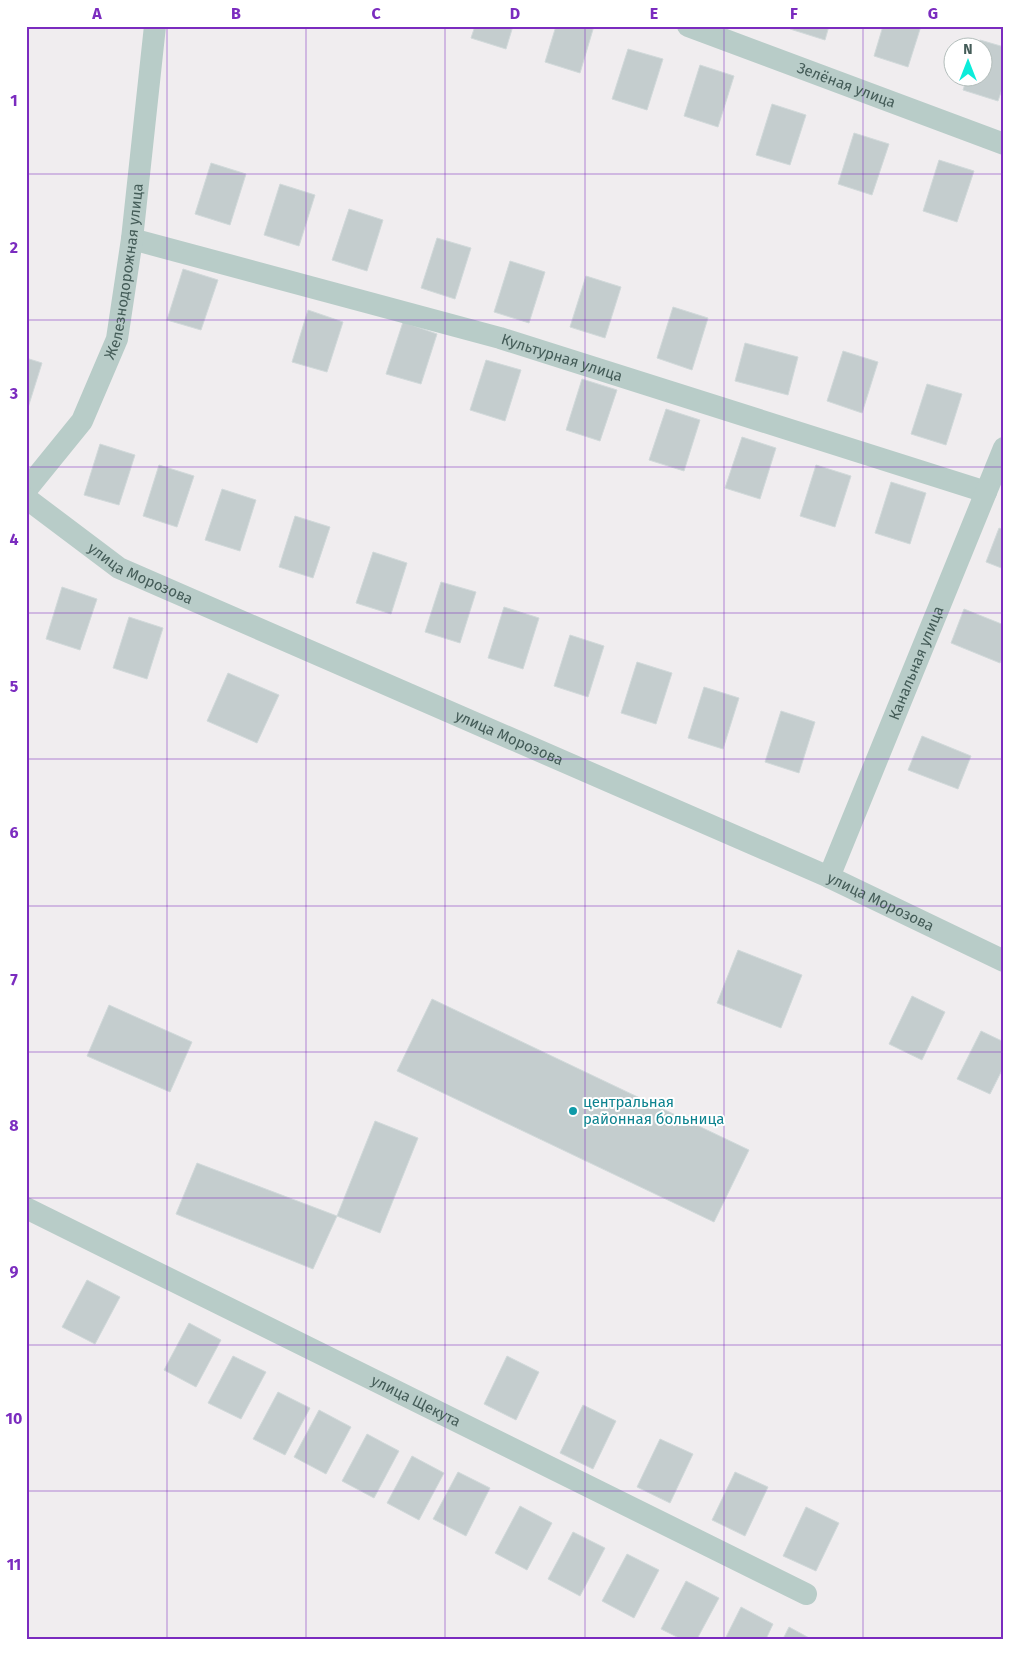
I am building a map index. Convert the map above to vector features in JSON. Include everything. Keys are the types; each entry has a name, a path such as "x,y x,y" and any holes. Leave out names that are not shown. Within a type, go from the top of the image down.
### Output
{"street":[{"name":"Железнодорожная улица","path":"26,490 82,420 117,339 132,239 155,26"},
{"name":"Зелёная улица","path":"688,26 1004,144"},
{"name":"Культурная улица","path":"132,239 500,338 986,492"},
{"name":"Канальная улица","path":"829,877 1004,448"},
{"name":"улица Морозова","path":"26,498 119,568 829,877 1004,961"},
{"name":"улица Щекута","path":"26,1208 806,1594"}],"building":[{"path":"475,26 513,26 506,49 471,38"},
{"path":"556,26 594,26 580,73 545,62"},
{"path":"791,26 829,26 825,40 790,29"},
{"path":"883,26 921,26 908,67 874,56"},
{"path":"992,44 1004,47 1004,83 998,101 963,90 964,88 992,88"},
{"path":"628,49 663,59 647,110 612,99"},
{"path":"700,65 734,76 718,127 684,116"},
{"path":"772,104 806,115 790,165 756,155"},
{"path":"854,133 889,144 872,195 838,184"},
{"path":"939,160 974,171 957,222 923,211"},
{"path":"211,163 246,174 230,225 195,214"},
{"path":"280,184 315,195 299,246 264,235"},
{"path":"349,209 383,220 367,271 332,260"},
{"path":"437,238 471,248 455,299 421,288"},
{"path":"510,261 545,272 529,323 494,312"},
{"path":"183,269 218,280 201,330 167,320"},
{"path":"586,276 621,287 605,338 570,327"},
{"path":"673,307 708,318 692,370 657,358"},
{"path":"308,310 343,322 327,372 292,362"},
{"path":"403,322 437,334 421,384 386,374"},
{"path":"745,343 798,357 788,395 735,381"},
{"path":"843,351 878,362 862,413 827,401"},
{"path":"26,358 42,363 26,414"},
{"path":"486,360 521,370 505,421 470,410"},
{"path":"582,379 617,390 600,441 566,430"},
{"path":"927,384 962,394 946,445 911,434"},
{"path":"666,409 700,420 684,471 649,460"},
{"path":"742,437 776,448 760,499 725,488"},
{"path":"100,444 135,455 119,505 84,495"},
{"path":"159,465 194,476 177,527 143,516"},
{"path":"816,465 851,476 835,527 800,516"},
{"path":"891,482 926,493 910,544 875,533"},
{"path":"222,489 256,500 240,551 205,540"},
{"path":"295,516 330,527 313,578 279,567"},
{"path":"999,528 1004,530 1004,569 986,562"},
{"path":"373,552 407,563 391,614 356,603"},
{"path":"441,582 476,592 460,643 425,632"},
{"path":"62,587 97,599 80,650 46,639"},
{"path":"504,607 539,618 523,669 488,658"},
{"path":"964,609 1004,625 1004,654 1000,663 951,643"},
{"path":"129,617 163,628 147,679 113,668"},
{"path":"570,635 604,646 588,697 554,686"},
{"path":"637,662 672,673 656,724 621,713"},
{"path":"228,673 279,695 257,743 207,721"},
{"path":"704,687 739,698 723,749 688,738"},
{"path":"781,711 815,722 799,773 765,762"},
{"path":"922,736 971,756 958,789 908,770"},
{"path":"738,950 802,975 781,1028 717,1003"},
{"path":"912,996 945,1012 922,1060 889,1044"},
{"name":"центральная районная больница","path":"432,999 749,1150 714,1222 397,1071"},
{"path":"109,1005 192,1042 170,1092 87,1056"},
{"path":"981,1031 1004,1042 1004,1066 990,1094 957,1079"},
{"path":"375,1121 418,1138 380,1233 337,1216"},
{"path":"197,1163 337,1216 313,1269 176,1214"},
{"path":"87,1280 120,1297 95,1344 62,1327"},
{"path":"189,1323 221,1340 196,1387 164,1370"},
{"path":"233,1356 266,1372 241,1419 208,1403"},
{"path":"507,1356 539,1372 516,1420 484,1404"},
{"path":"278,1392 310,1408 285,1455 253,1439"},
{"path":"583,1405 616,1421 593,1469 560,1453"},
{"path":"319,1410 351,1427 326,1474 294,1457"},
{"path":"367,1434 399,1451 374,1498 342,1481"},
{"path":"660,1439 693,1454 670,1503 637,1487"},
{"path":"412,1456 444,1473 419,1520 387,1503"},
{"path":"458,1472 490,1488 466,1536 433,1519"},
{"path":"735,1472 768,1487 745,1536 712,1520"},
{"path":"520,1506 552,1523 527,1570 495,1553"},
{"path":"806,1507 839,1523 816,1571 783,1556"},
{"path":"573,1532 605,1548 580,1596 548,1579"},
{"path":"627,1554 659,1570 634,1618 602,1601"},
{"path":"686,1581 719,1598 697,1639 681,1639 661,1629"},
{"path":"741,1607 773,1624 766,1639 725,1639"},
{"path":"789,1627 811,1639 783,1639"}],"place":[{"name":"центральная районная больница","path":"573,1111"}]}
